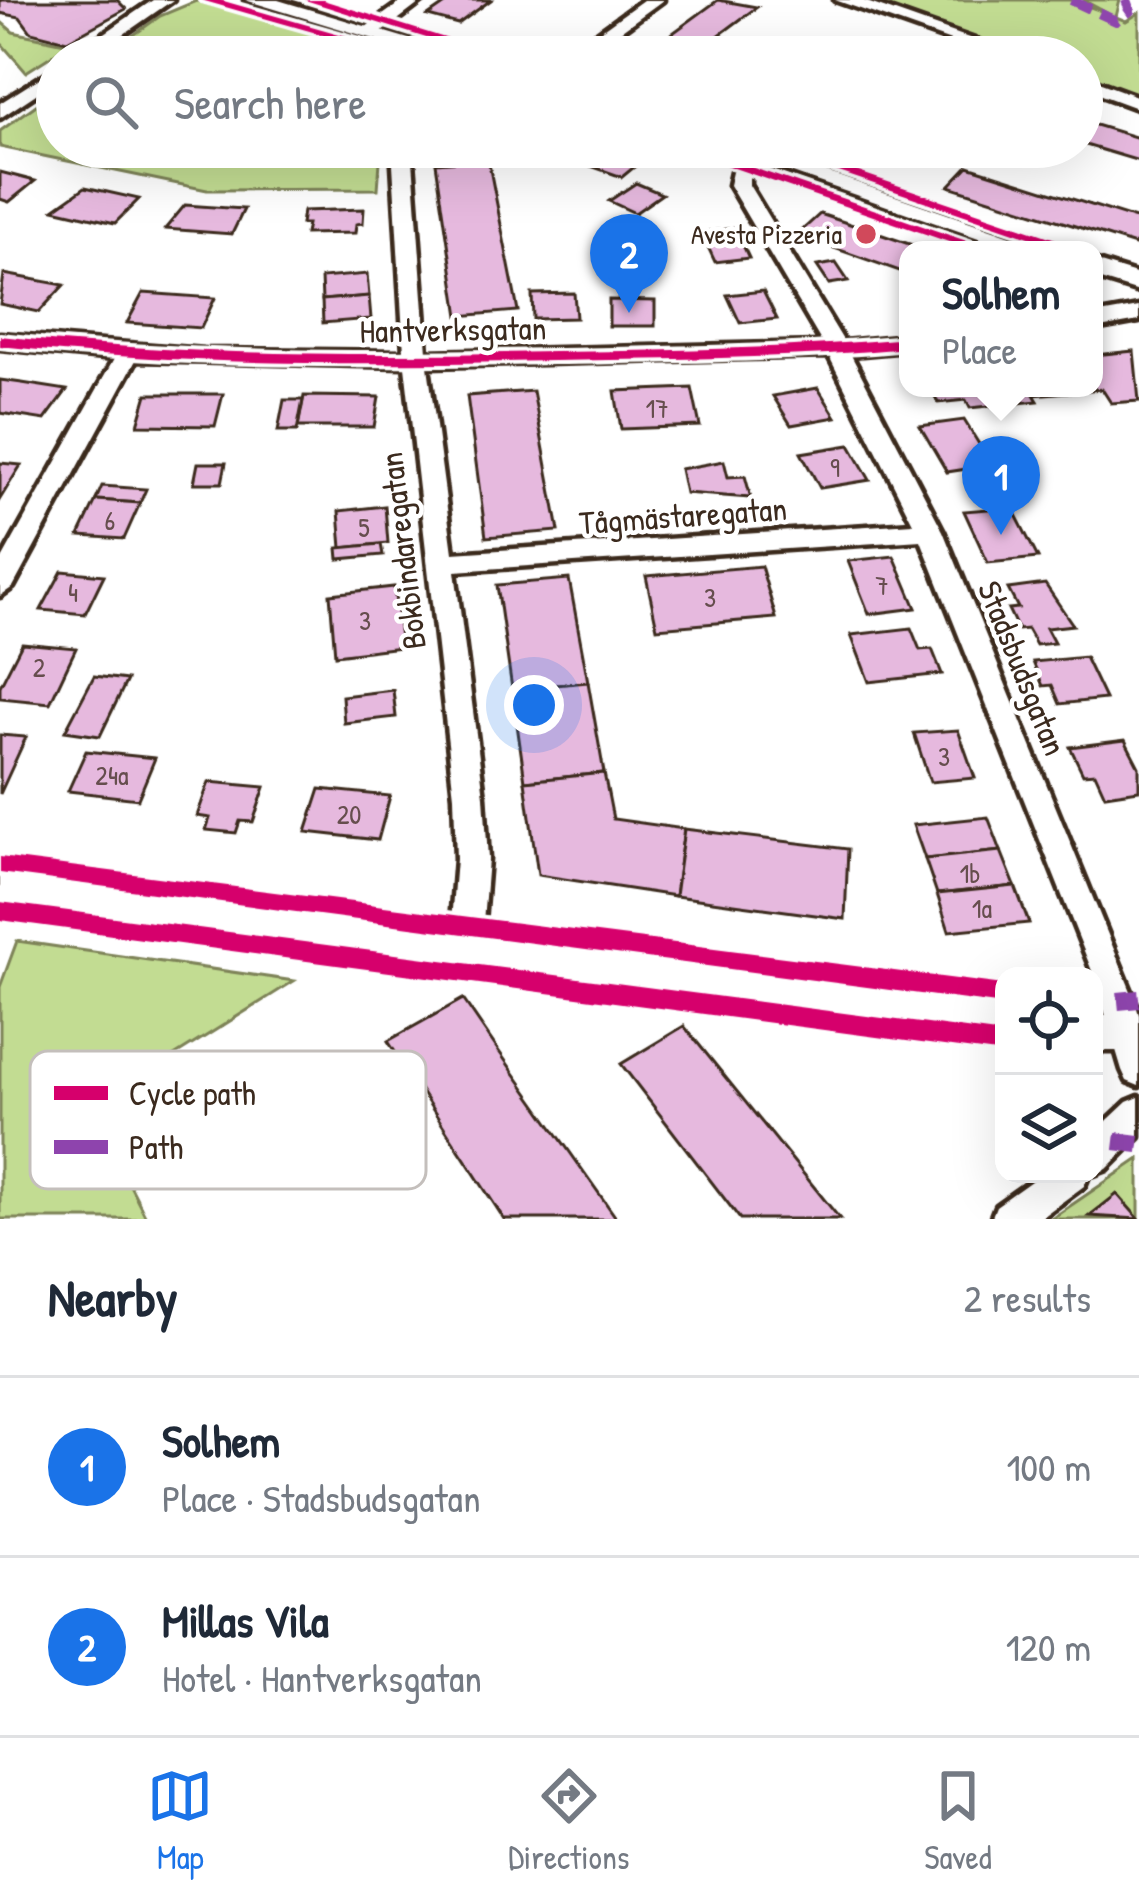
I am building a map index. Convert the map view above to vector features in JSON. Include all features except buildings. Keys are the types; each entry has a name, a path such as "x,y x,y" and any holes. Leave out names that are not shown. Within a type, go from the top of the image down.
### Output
{"street":[{"path":"110,36 164,0"},
{"path":"255,0 388,36"},
{"path":"372,31 415,0"},
{"path":"603,36 654,0"},
{"path":"844,0 951,36"},
{"path":"0,112 36,87"},
{"path":"1103,90 1139,104"},
{"name":"Bokbindaregatan","path":"403,168 416,360 469,796 472,859 465,947"},
{"name":"Stadsbudsgatan","path":"748,168 739,185 837,350 930,532 1125,1042"},
{"path":"792,168 1011,241"},
{"path":"1103,272 1139,284"},
{"path":"1103,321 1139,315"},
{"name":"Hantverksgatan","path":"0,340 127,356 416,360 837,350 899,344"},
{"path":"0,587 127,356"},
{"name":"Tågmästaregatan","path":"441,563 930,532"},
{"path":"0,890 465,947 995,1021"},
{"path":"1103,1148 1139,1113"},
{"path":"1010,1219 1059,1183"}],"green space":[{"path":"844,0 1071,0 1107,13 1083,0 1120,0 1116,17 1126,21 1139,13 1139,103 1103,90 1103,36 951,36"},
{"path":"196,1 327,36 132,36 160,16"},
{"path":"0,21 13,32 36,37 36,66 26,72 0,42"},
{"path":"36,105 36,154 0,147 0,131"},
{"path":"101,168 380,168 378,189 207,190"},
{"path":"17,941 294,981 182,1051 30,1051 30,1189 132,1189 147,1219 0,1219 0,987"},
{"path":"1139,1159 1139,1219 1051,1219"}],"marked path":[{"path":"1071,0 1116,21 1130,11 1126,0"},
{"path":"1118,1001 1139,999"},
{"path":"1115,1141 1139,1144"}],"cycle path":[{"path":"207,0 338,36"},
{"path":"311,0 430,36"},
{"path":"742,168 959,241"},
{"path":"835,168 1054,241"},
{"path":"0,341 136,354 340,359 727,354 899,344"},
{"path":"0,865 995,994"},
{"path":"0,911 995,1043"}],"place":[{"name":"Avesta Pizzeria","path":"866,234"},
{"name":"Millas Vila","path":"629,313"},
{"name":"Solhem","path":"1001,535"}]}
